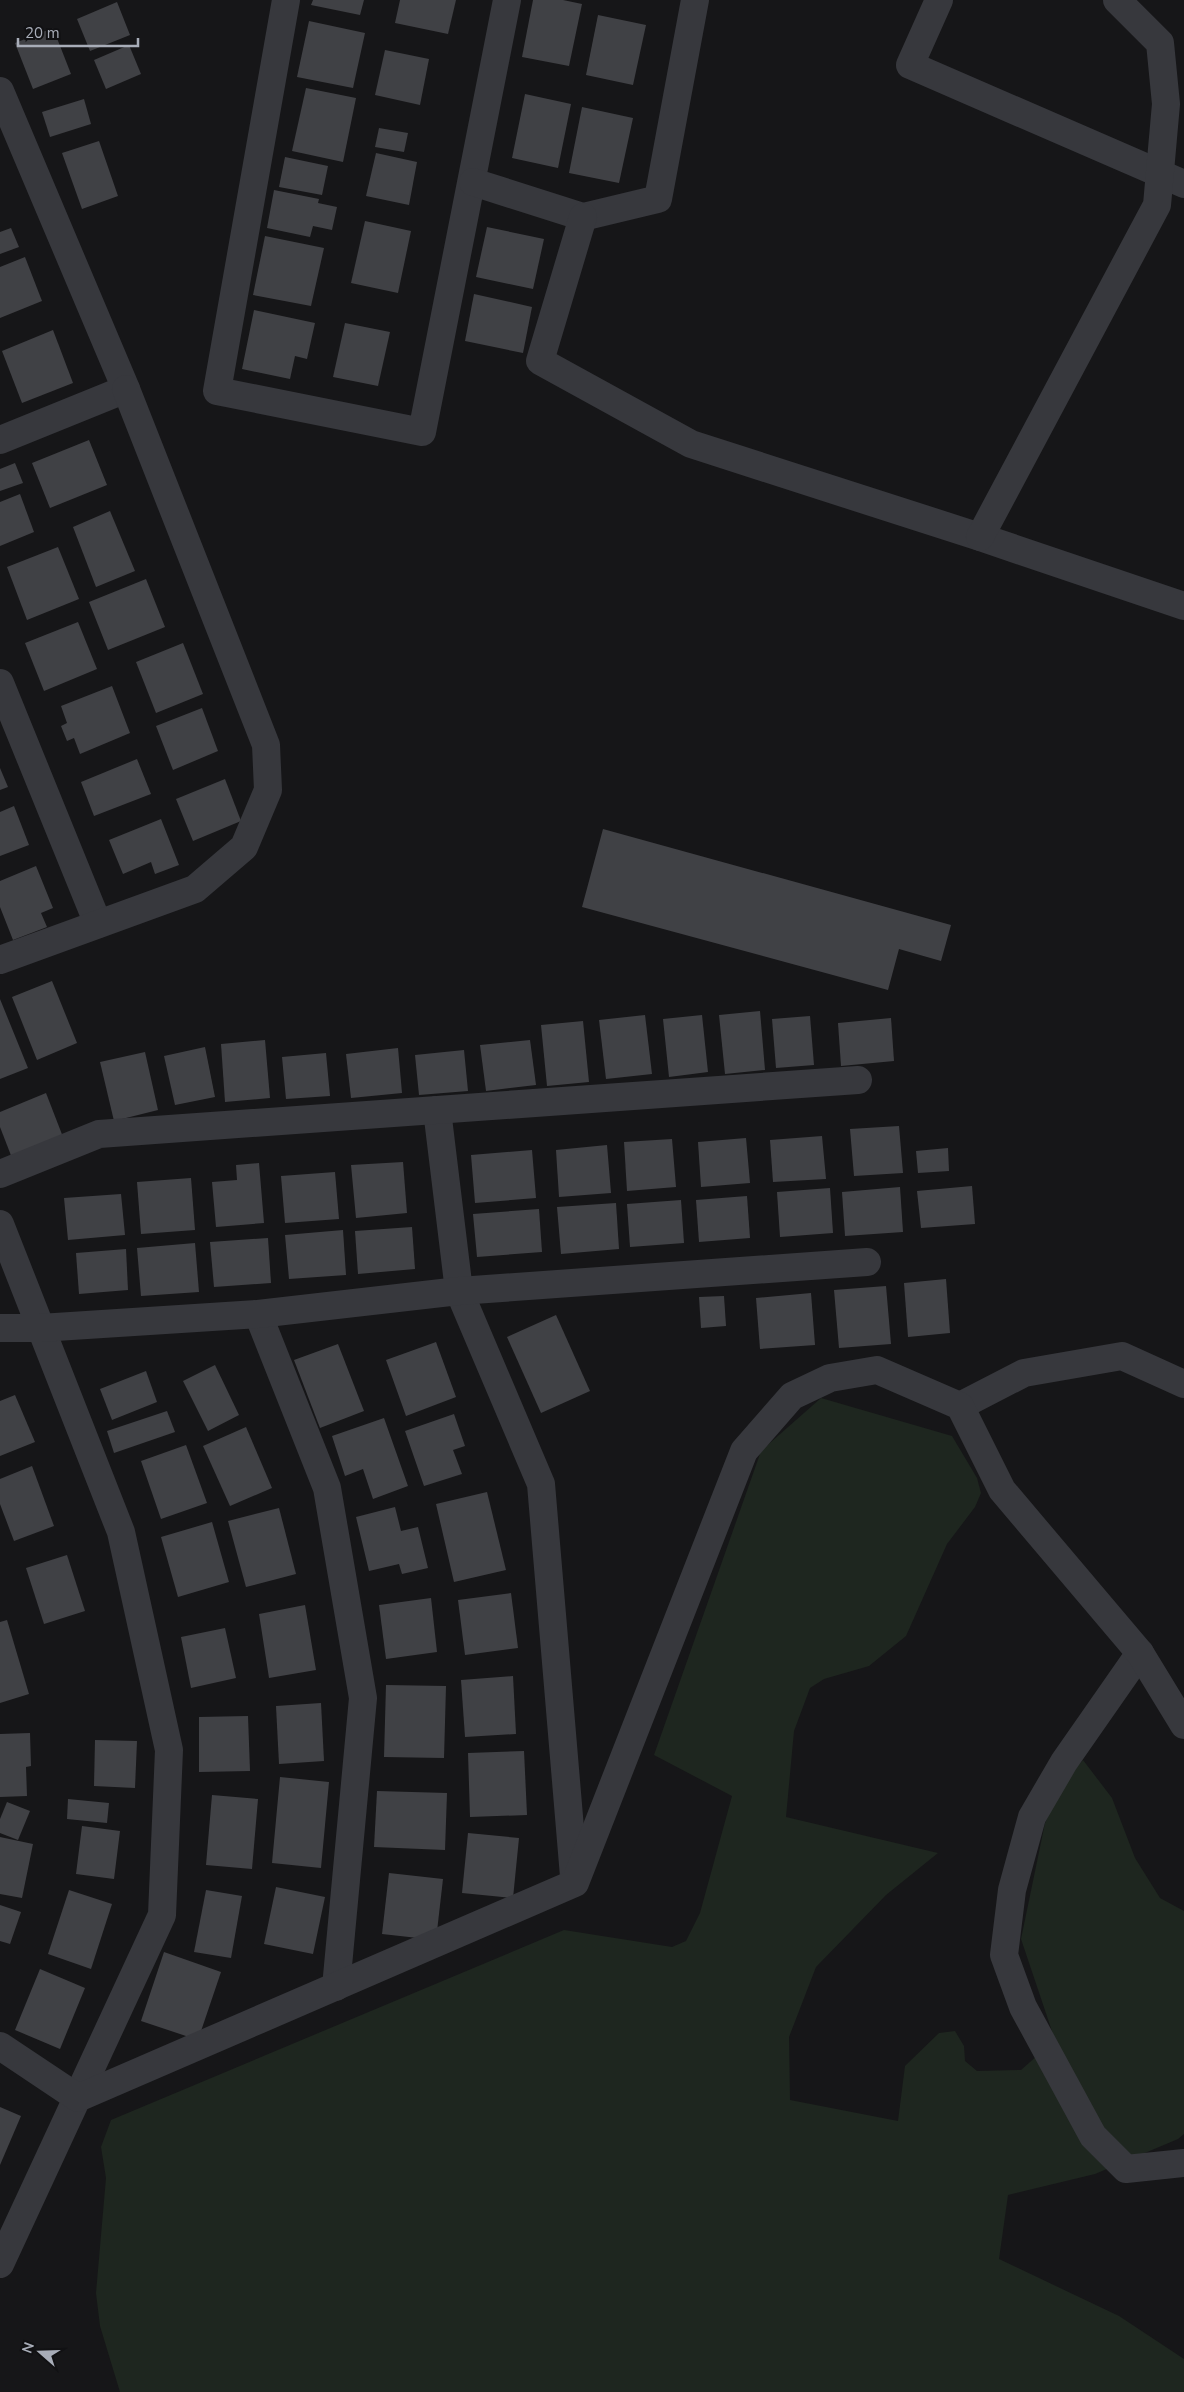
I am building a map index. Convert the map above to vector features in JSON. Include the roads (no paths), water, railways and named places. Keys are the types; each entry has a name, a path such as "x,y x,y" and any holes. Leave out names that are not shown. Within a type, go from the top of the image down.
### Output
{"street":[{"path":"286,0 217,391 422,432 473,182 507,0"},
{"path":"473,182 583,217 658,199 695,0"},
{"path":"939,0 910,65 1172,179"},
{"path":"980,537 1172,179 1160,43 1117,0"},
{"path":"0,91 126,389 266,745 268,790 244,847 195,889 0,960"},
{"path":"583,217 540,361 691,444 980,537 1184,606"},
{"path":"0,440 126,389"},
{"path":"0,683 98,924"},
{"path":"0,1174 99,1134 858,1080"},
{"path":"437,1110 459,1292 541,1484 575,1883"},
{"path":"0,1224 121,1532 169,1750 162,1915 0,2264"},
{"path":"0,1328 40,1328 258,1314 459,1292 866,1262"},
{"path":"258,1314 327,1488 363,1698 336,1987"},
{"path":"960,1406 1024,1373 1122,1356 1184,1384"},
{"path":"78,2098 575,1883 744,1451 792,1396 830,1378 877,1370 960,1406 1002,1490 1140,1652 1184,1725"},
{"path":"1140,1652 1064,1762 1032,1817 1012,1890 1004,1955 1023,2007 1093,2136 1126,2169 1184,2163"},
{"path":"0,2046 78,2098"}]}
